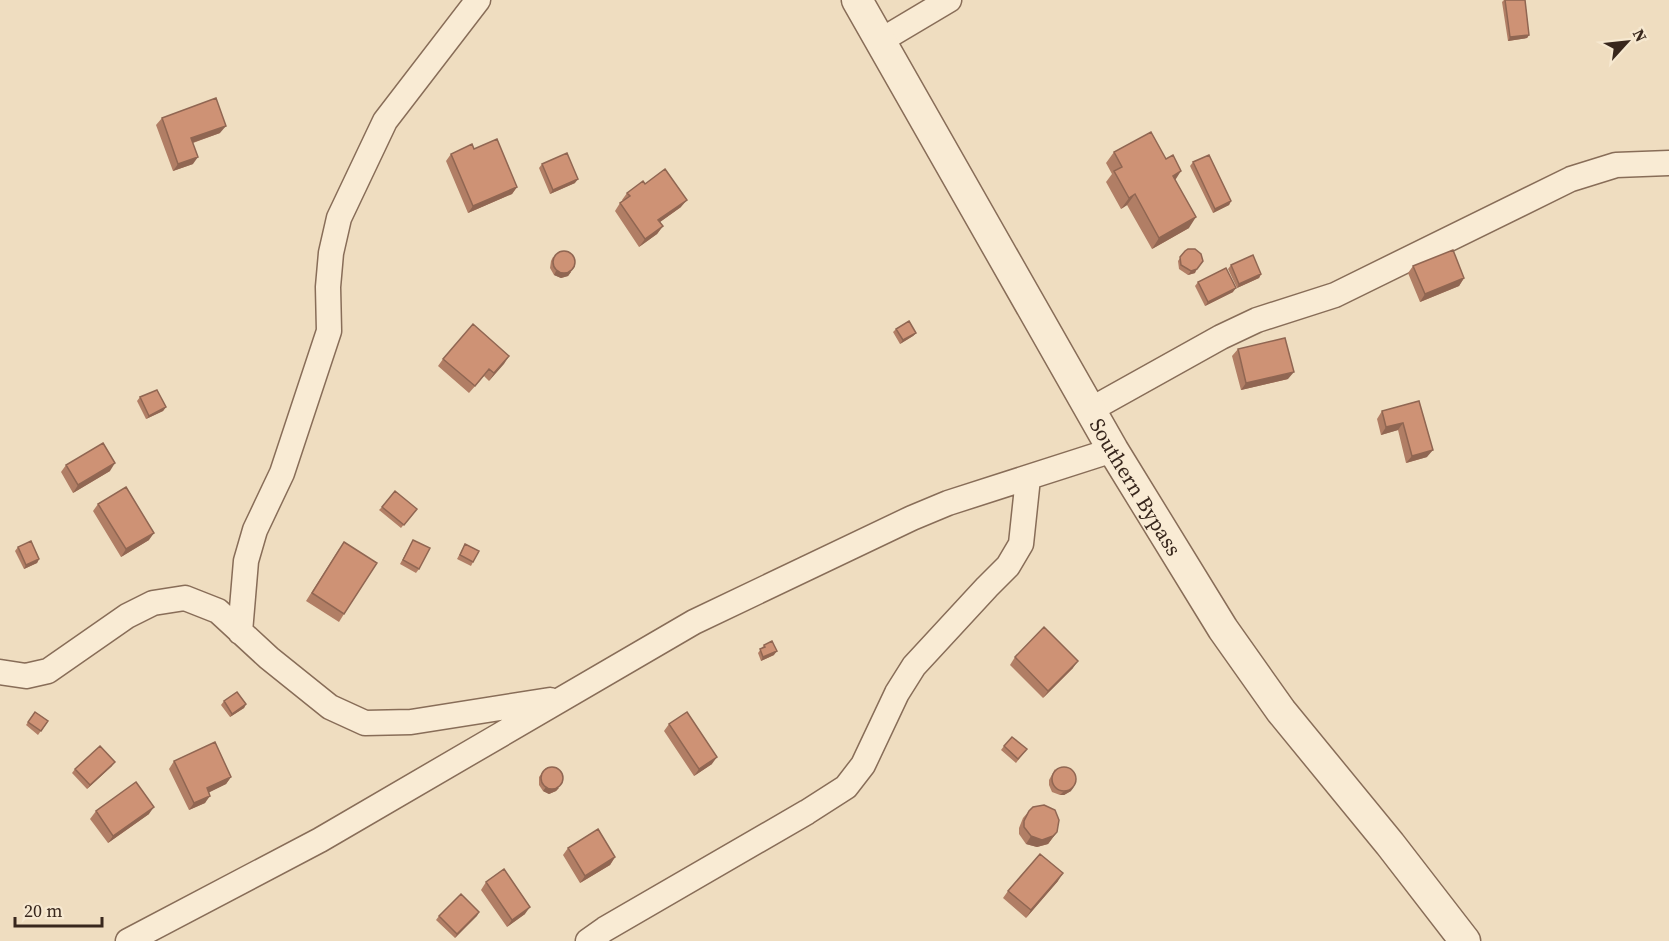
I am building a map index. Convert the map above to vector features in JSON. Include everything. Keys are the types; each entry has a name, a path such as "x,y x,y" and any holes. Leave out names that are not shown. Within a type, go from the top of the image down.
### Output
{"street":[{"path":"240,632 246,561 255,530 282,473 329,331 328,287 331,253 339,218 385,121 478,0"},
{"name":"Southern Bypass","path":"857,0 1113,450 1223,629 1281,711 1465,941"},
{"path":"880,41 949,0"},
{"path":"1090,410 1221,336 1257,320 1335,295 1571,179 1616,165 1669,163"},
{"path":"128,941 320,840 694,622 948,503 1113,450"},
{"path":"588,941 846,787 863,765 897,693 914,666 1008,566 1021,544 1028,478"},
{"path":"0,672 26,676 48,671 127,616 153,603 185,598 218,611 269,658 330,707 365,723 411,722 566,698"}],"building":[{"path":"1505,0 1525,0 1529,35 1510,37"},
{"path":"216,98 226,126 191,138 198,157 178,164 162,118"},
{"path":"1151,132 1166,159 1173,155 1181,171 1173,176 1196,217 1159,238 1135,194 1129,198 1114,171 1122,167 1114,152"},
{"path":"497,139 517,187 473,206 451,154 472,144 474,149"},
{"path":"567,153 578,179 553,190 542,164"},
{"path":"1209,155 1231,201 1215,209 1193,162"},
{"path":"665,169 687,200 658,220 663,226 645,239 620,203 630,196 627,193 643,181 645,184"},
{"path":"1188,249 1195,249 1201,254 1203,261 1197,269 1191,271 1181,265 1180,257"},
{"path":"1453,250 1464,278 1425,294 1413,266"},
{"path":"560,251 568,251 575,258 575,266 568,273 560,273 553,266 553,258"},
{"path":"1253,255 1261,274 1239,284 1231,265"},
{"path":"1226,268 1236,288 1208,302 1198,282"},
{"path":"909,321 916,333 903,340 896,329"},
{"path":"473,324 509,356 494,373 489,369 475,386 443,359"},
{"path":"1285,338 1294,372 1246,383 1238,349"},
{"path":"157,390 166,407 149,416 140,397"},
{"path":"1419,401 1433,450 1412,456 1403,423 1386,427 1382,411"},
{"path":"103,443 115,463 78,485 66,465"},
{"path":"126,487 154,533 126,549 98,504"},
{"path":"395,491 417,509 404,525 382,507"},
{"path":"413,540 430,548 419,569 403,560"},
{"path":"31,541 39,559 26,565 18,547"},
{"path":"344,542 377,563 344,614 312,593"},
{"path":"465,544 479,551 473,562 460,555"},
{"path":"1044,627 1078,661 1048,691 1015,657"},
{"path":"772,641 777,651 763,657 760,649"},
{"path":"237,692 246,704 232,714 224,701"},
{"path":"35,712 48,721 41,731 28,722"},
{"path":"687,712 717,757 699,769 669,724"},
{"path":"1012,737 1027,749 1018,759 1004,746"},
{"path":"215,742 231,777 207,788 210,796 194,803 174,761"},
{"path":"100,746 115,762 90,785 75,769"},
{"path":"548,767 556,767 563,774 563,782 556,789 548,789 541,782 541,774"},
{"path":"1064,767 1073,770 1076,779 1073,788 1064,791 1055,788 1052,779 1055,770"},
{"path":"136,782 154,807 113,836 96,811"},
{"path":"1044,805 1055,810 1059,820 1057,832 1042,840 1031,836 1024,827 1024,821 1033,807"},
{"path":"598,829 615,857 585,876 568,848"},
{"path":"1040,854 1063,873 1031,910 1008,891"},
{"path":"504,869 530,907 512,920 486,882"},
{"path":"461,894 479,912 457,934 439,916"}]}
